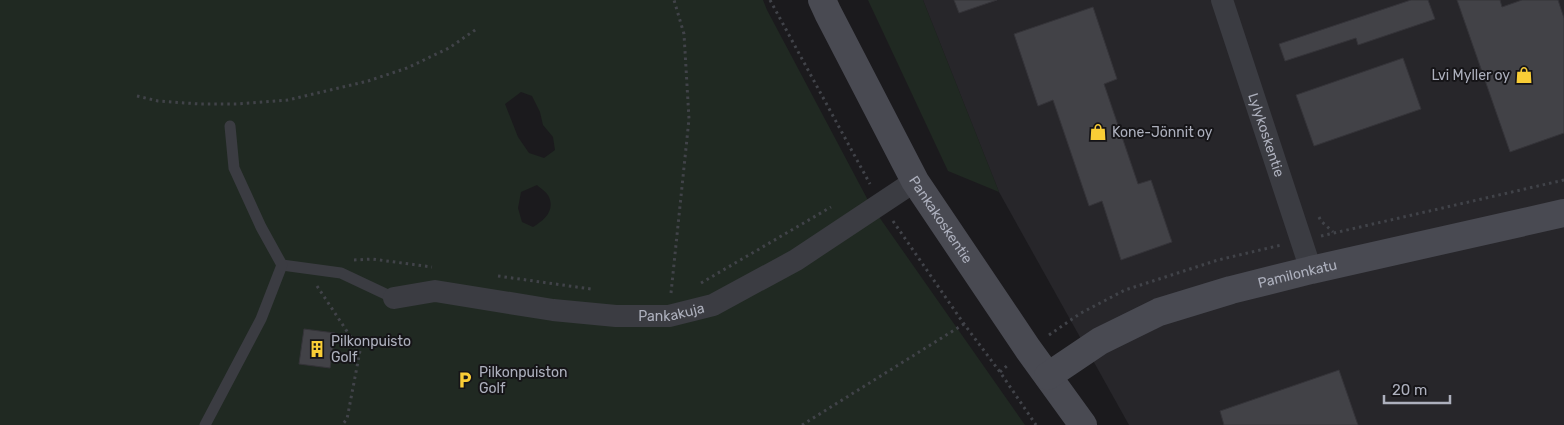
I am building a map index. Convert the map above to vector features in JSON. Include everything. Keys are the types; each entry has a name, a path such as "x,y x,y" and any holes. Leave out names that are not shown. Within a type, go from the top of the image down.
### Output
{"street":[{"name":"Pankakoskentie","path":"822,0 915,181 1028,349 1084,425"},
{"name":"Lylykoskentie","path":"1222,0 1311,270"},
{"name":"Pankakuja","path":"394,298 435,291 553,310 616,316 669,316 713,305 796,260 915,181"},
{"name":"Pamilonkatu","path":"1048,376 1100,341 1159,312 1231,290 1311,270 1564,213"}],"lane":[{"path":"230,126 234,168 261,227 282,265"},
{"path":"282,265 341,273 394,298"},
{"path":"205,425 261,319 282,265"}],"path":[{"path":"669,316 689,119 684,34 674,0"},
{"path":"137,96 158,101 200,104 237,104 288,100 368,81 407,68 449,48 478,28"},
{"path":"862,189 871,184"},
{"path":"695,284 702,283 837,204"},
{"path":"372,259 440,268"},
{"path":"304,268 360,350 347,419 342,425"},
{"path":"489,275 597,290"},
{"path":"665,292 679,288"},
{"path":"802,425 964,324"}],"shaded area":[{"path":"0,0 763,0 870,204 1025,425 0,425","holes":["521,92 532,96 540,112 543,125 553,137 555,150 544,158 529,153 518,137 505,104","537,185 549,197 551,207 547,215 533,227 522,222 518,208 521,192","305,329 335,333 329,368 299,364"]},
{"path":"868,0 923,0 999,192 948,171"},
{"path":"923,0 1564,0 1564,425 1129,425 999,192"}],"building":[{"path":"954,0 997,0 959,13"},
{"path":"1411,0 1428,0 1435,19 1358,45 1356,38 1285,61 1279,44"},
{"name":"Lvi Myller oy","path":"1457,0 1500,0 1502,7 1522,0 1558,0 1564,18 1564,133 1510,152"},
{"path":"1093,7 1117,79 1104,84 1138,184 1151,180 1172,242 1121,260 1102,201 1089,206 1053,100 1038,106 1014,34"},
{"path":"1403,58 1421,109 1314,146 1296,95"},
{"name":"Pilkonpuisto Golf","path":"304,329 335,333 330,368 299,364"},
{"path":"1339,370 1358,425 1224,425 1220,411"}],"place":[{"name":"Lvi Myller oy","path":"1524,75"},
{"name":"Kone-Jönnit oy","path":"1098,132"},
{"name":"Pilkonpuisto Golf","path":"317,349"},
{"name":"Pilkonpuiston Golf","path":"465,380"}]}
